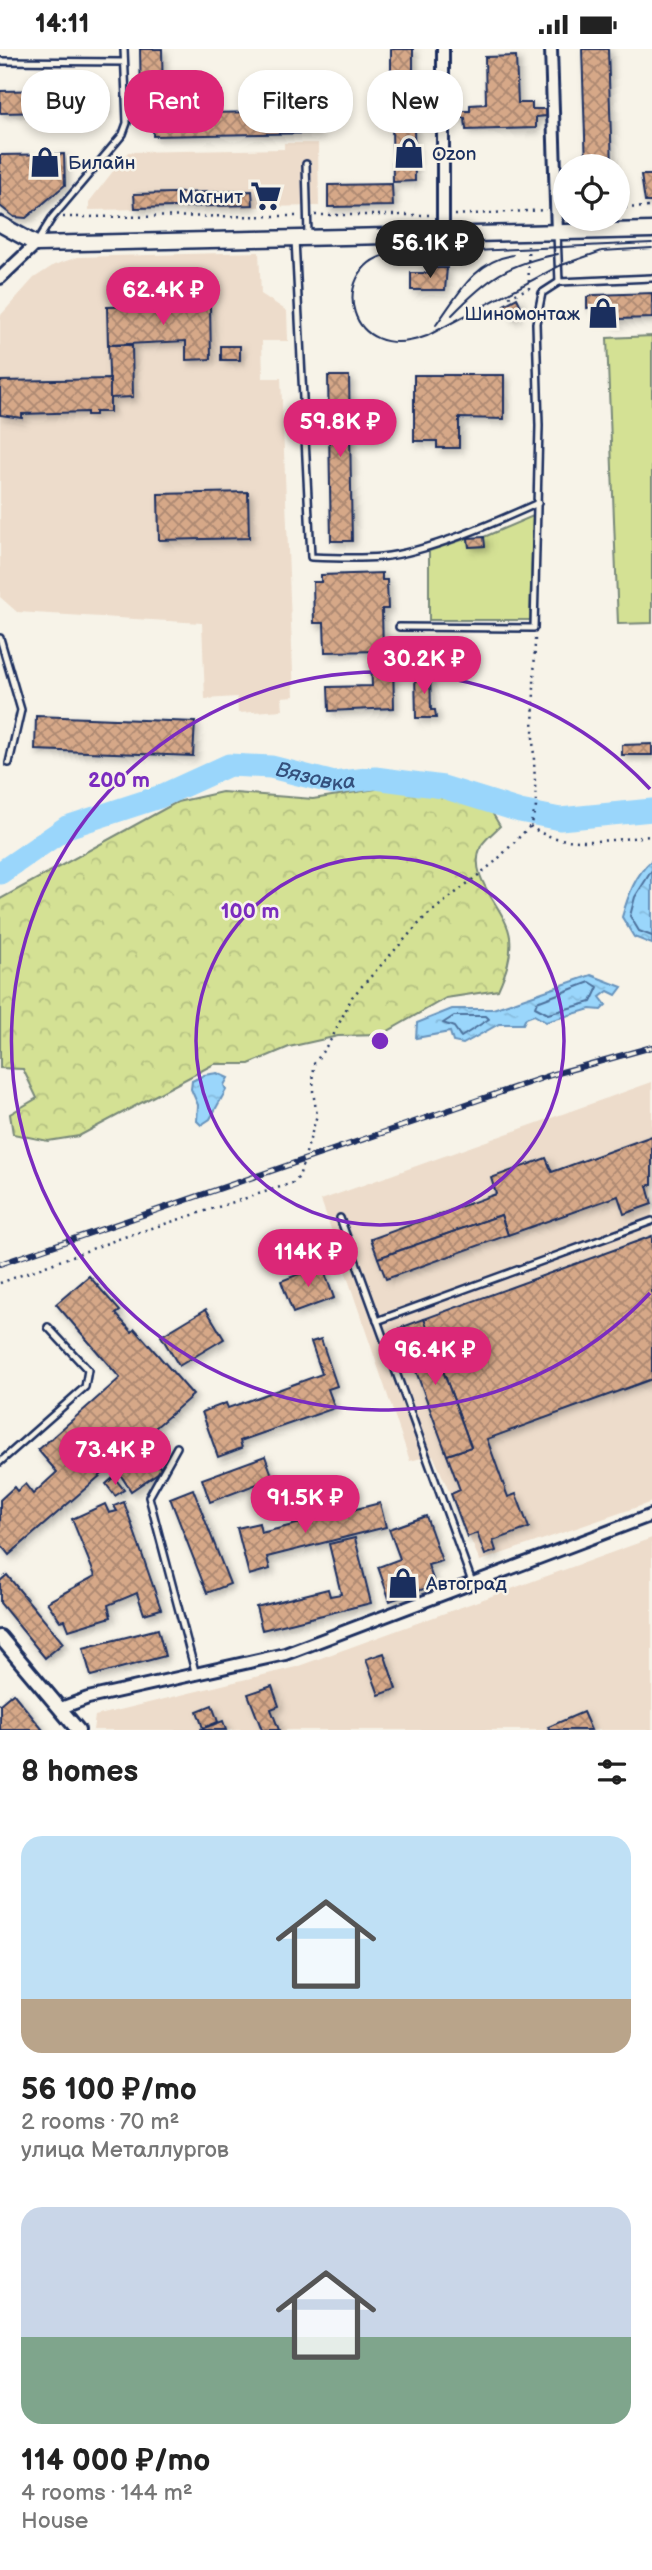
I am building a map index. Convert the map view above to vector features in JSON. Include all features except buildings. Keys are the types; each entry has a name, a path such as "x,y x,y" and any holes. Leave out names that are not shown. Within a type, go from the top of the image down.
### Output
{"main road":[{"path":"0,224 36,244 301,236 443,237 652,230"}],"street":[{"path":"443,49 443,237"},
{"path":"551,49 557,233"},
{"path":"0,278 36,244"},
{"path":"61,1708 88,1698 285,1654 652,1515"},
{"path":"0,1637 78,1730"}],"lane":[{"path":"36,244 52,218 123,134 129,111 124,49"},
{"path":"0,61 124,62"},
{"path":"306,164 301,236 311,557 372,557 400,553 490,524 538,503"},
{"path":"557,233 559,282"},
{"path":"399,627 534,628 538,503 536,312 542,293 559,282 652,278"},
{"path":"0,638 21,710 9,764"},
{"path":"340,1218 472,1582"},
{"path":"377,1321 652,1221"},
{"path":"0,1462 85,1387 88,1370 48,1327"},
{"path":"177,1447 149,1497 196,1675"}],"path":[{"path":"630,208 652,207"},
{"path":"509,297 529,288 527,211"},
{"path":"0,1283 121,1238 293,1182 306,1161 317,1115 313,1092 314,1064 332,1038 352,997 425,918 496,861 530,826 536,807 534,628"},
{"path":"530,826 542,835 569,839 652,836"}],"shaded area":[{"path":"284,143 318,143 319,206 89,210 89,202 128,152 284,149"},
{"path":"259,252 261,294 287,311 288,341 262,341 263,378 281,378 294,696 282,697 283,710 238,713 237,697 205,699 202,623 17,612 0,597 0,316 34,278 54,265 78,257"},
{"path":"652,1082 652,1502 480,1561 433,1455 410,1461 321,1200"},
{"path":"652,1538 652,1730 93,1730 95,1716 296,1667"}],"green space":[{"path":"652,336 652,623 618,624 607,338"},
{"path":"533,516 530,620 429,620 429,551 468,538 469,547 484,546 484,537"},
{"path":"401,785 490,809 500,826 483,843 478,858 483,881 502,915 510,937 508,964 498,990 446,998 381,1035 338,1036 289,1047 249,1064 214,1064 79,1136 48,1141 13,1134 10,1114 37,1098 23,1069 0,1068 0,899 177,802 222,792 313,799"}],"water":[{"path":"652,860 652,944 634,937 622,917 637,879"},
{"path":"591,975 622,987 616,995 608,991 600,997 606,1005 601,1010 590,1009 546,1022 534,1015 526,1018 523,1024 499,1024 463,1044 453,1042 450,1032 416,1038 417,1023 452,1009 493,1009"},
{"path":"217,1073 228,1078 224,1085 226,1090 210,1119 201,1125 197,1121 198,1105 191,1089 192,1081"}],"waterway":[{"name":"Вязовка","path":"0,873 67,827 159,797 229,765 271,767 334,783 375,778 443,787 520,811 560,819 652,810"}],"tram line":[{"path":"652,243 386,255 368,264 357,278 353,295 355,312 363,328 378,338 399,342 427,336 559,266 602,251 652,248"},
{"path":"452,315 499,274 558,254"},
{"path":"436,325 477,272 499,259 513,255"}],"railway":[{"path":"0,1264 551,1075 652,1047"}],"place":[{"name":"Ozon","path":"409,153"},
{"name":"Билайн","path":"45,162"},
{"name":"Магнит","path":"266,196"},
{"name":"Шиномонтаж","path":"603,313"},
{"name":"Автоград","path":"403,1583"}]}
